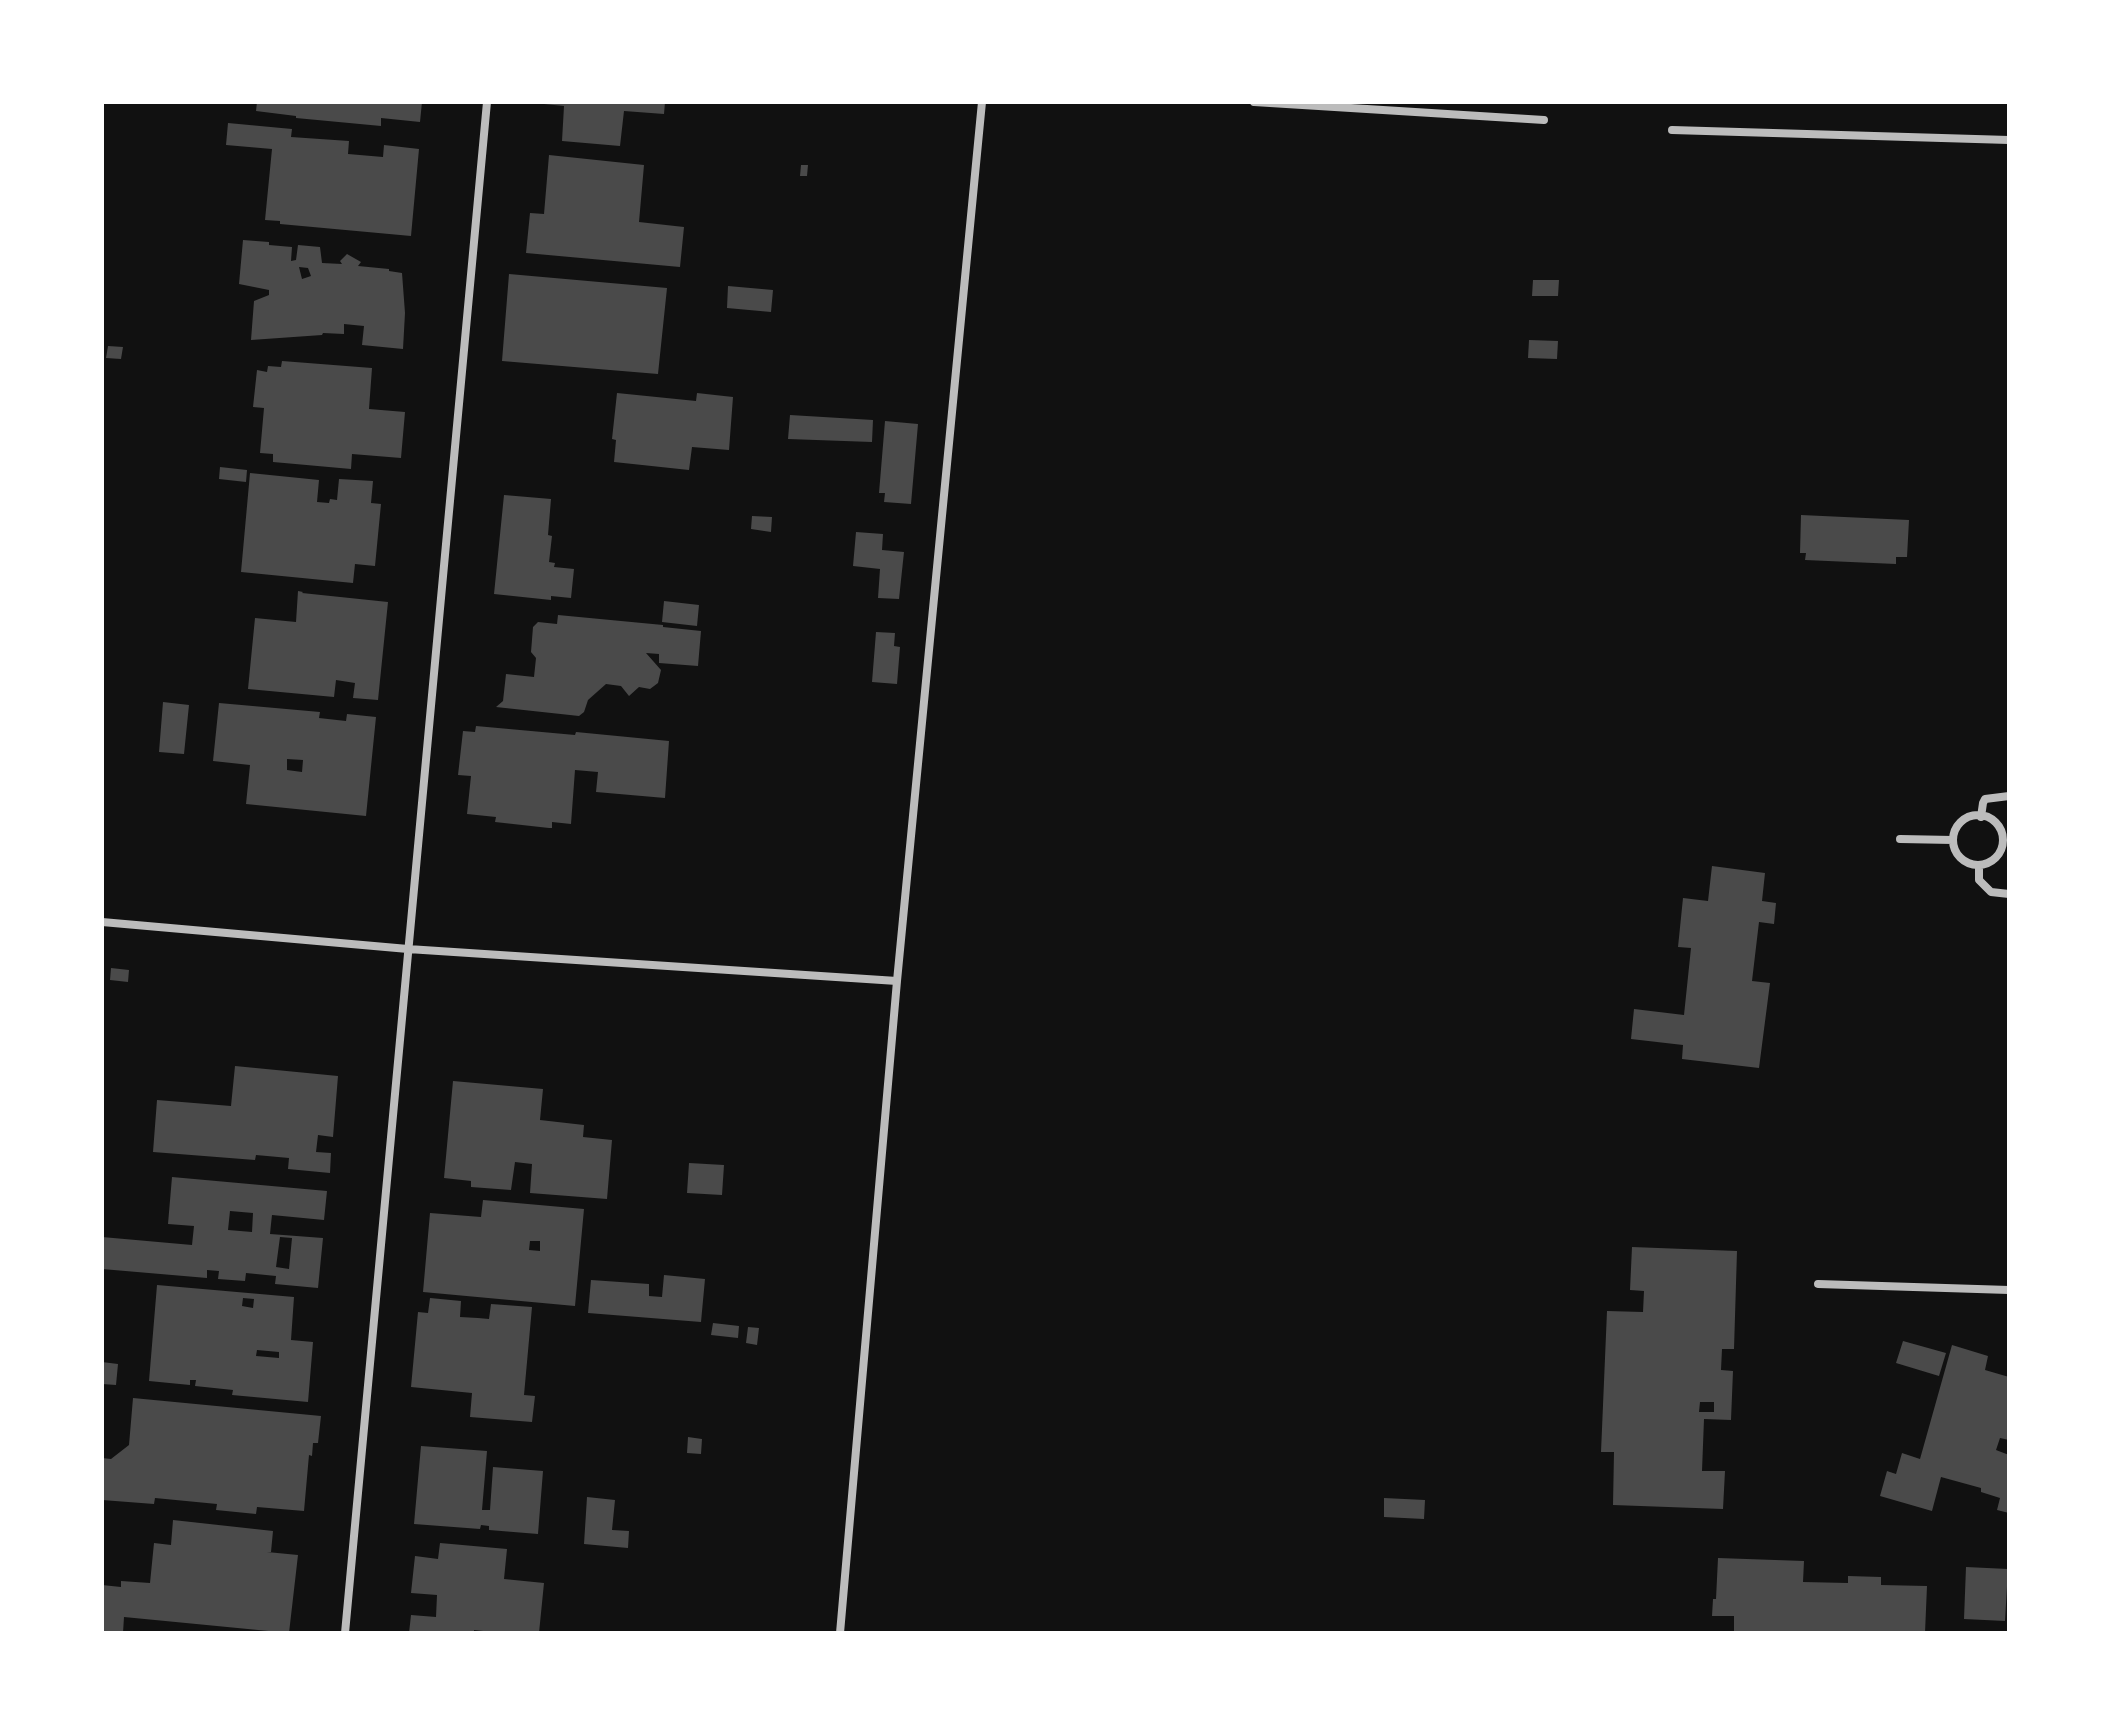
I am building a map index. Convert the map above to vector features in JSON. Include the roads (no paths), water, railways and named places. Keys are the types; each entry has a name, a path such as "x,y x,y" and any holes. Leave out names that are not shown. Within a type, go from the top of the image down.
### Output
{"street":[{"path":"345,1633 487,102"},
{"path":"840,1633 897,981 982,102"},
{"path":"1254,102 1544,120"},
{"path":"1672,130 2009,140"},
{"path":"1981,817 1985,799 2009,796"},
{"path":"1976,815 1981,817 1987,817 1999,826 2003,843 1997,857 1987,864 1969,864 1961,859 1953,840 1961,823 1976,815"},
{"path":"1900,839 1953,840"},
{"path":"1979,865 1979,880 1991,892 2009,894"},
{"path":"102,922 408,949 897,981"},
{"path":"1818,1284 2009,1290"}]}
